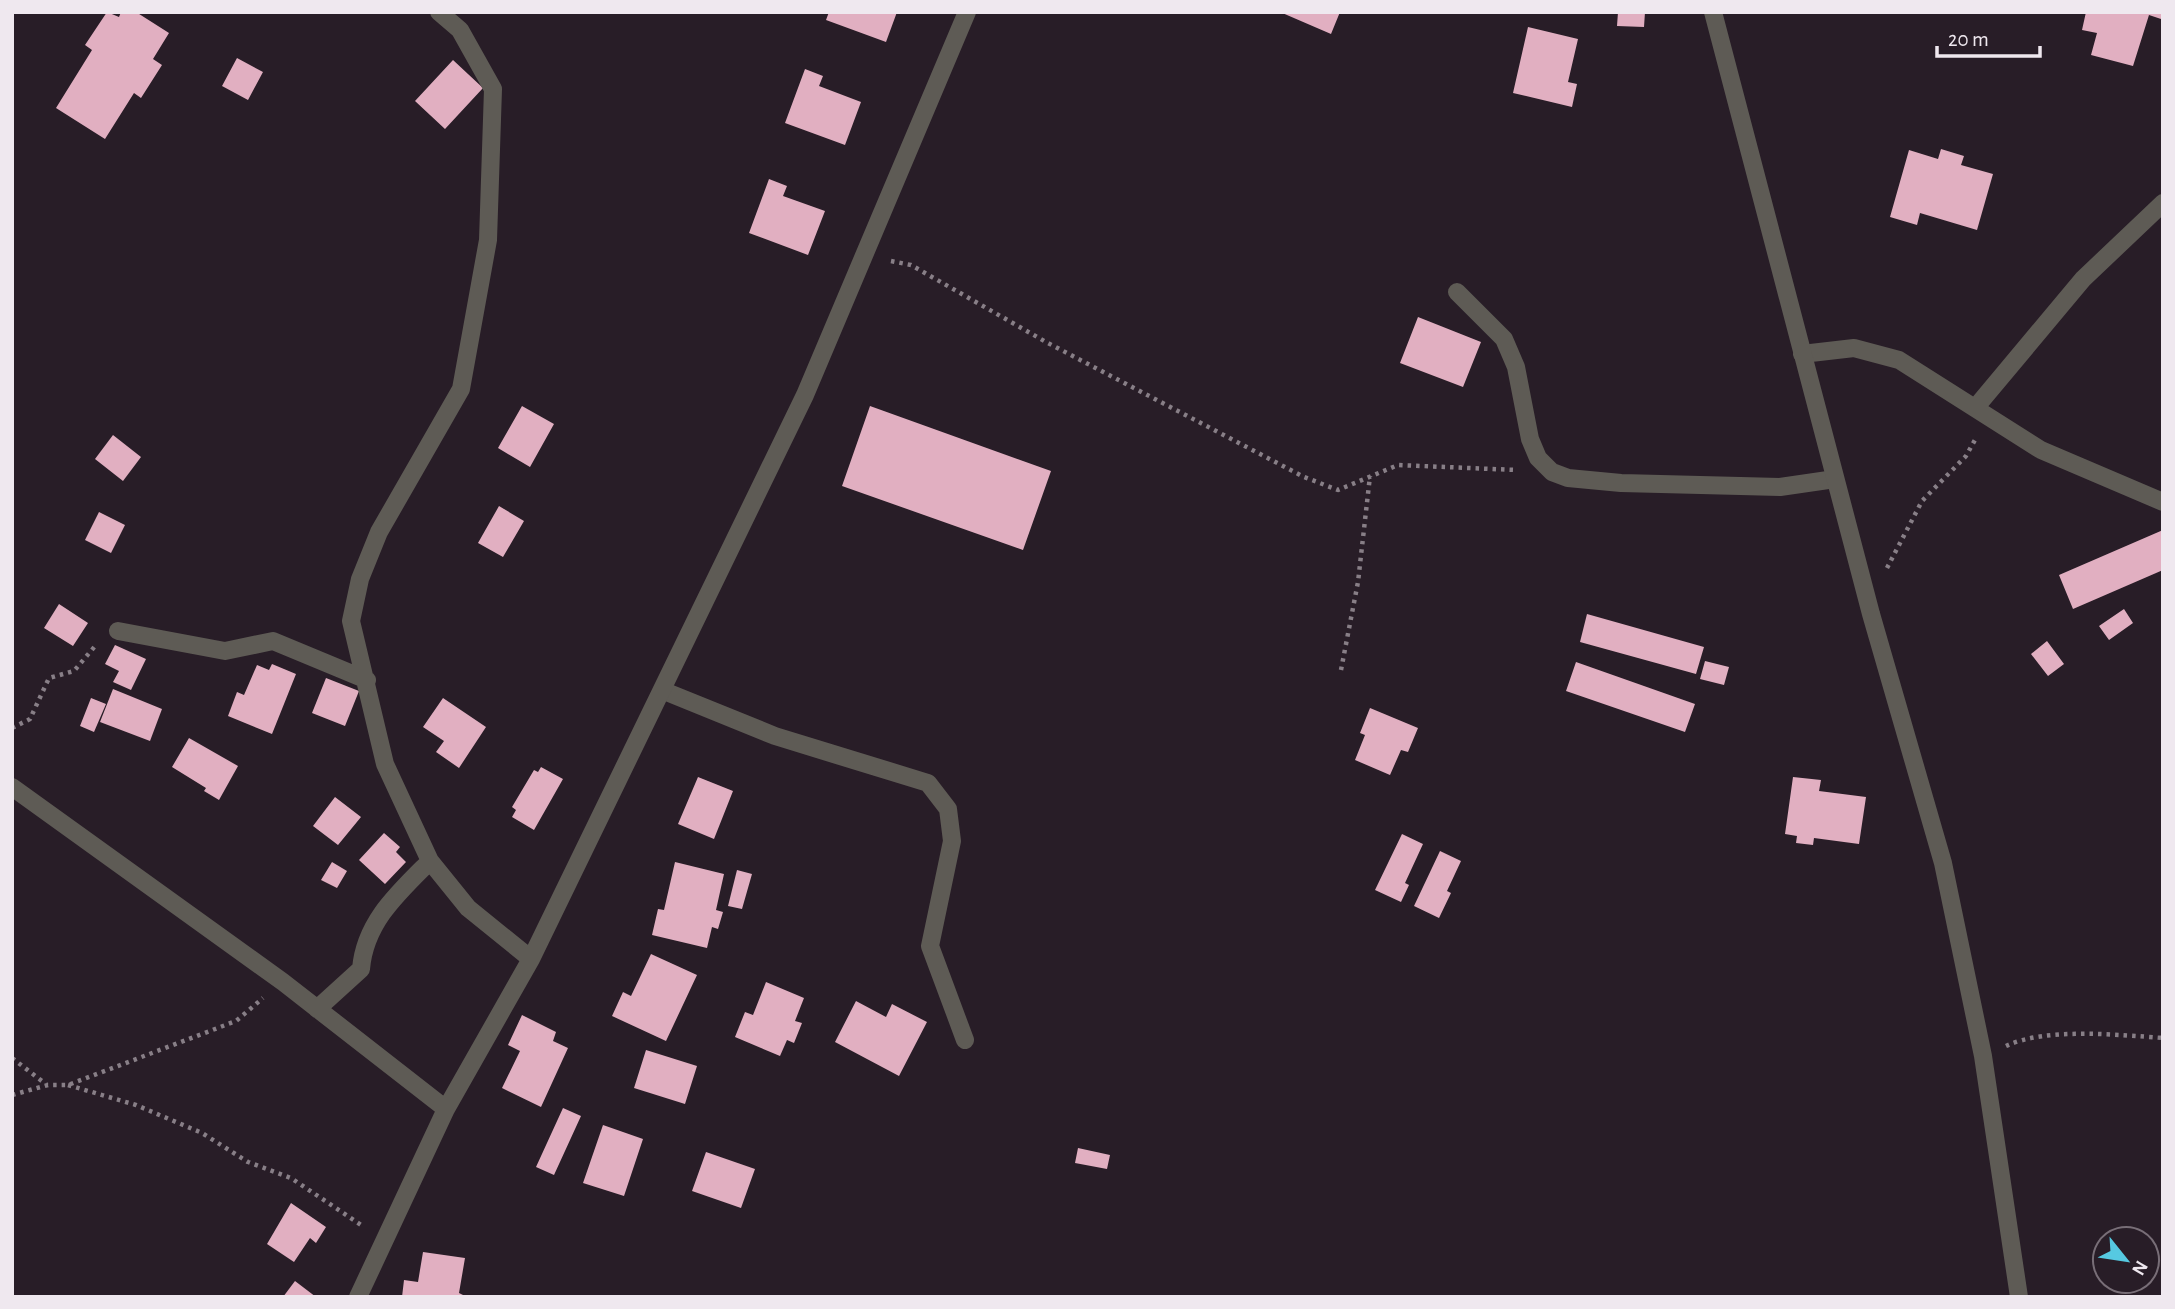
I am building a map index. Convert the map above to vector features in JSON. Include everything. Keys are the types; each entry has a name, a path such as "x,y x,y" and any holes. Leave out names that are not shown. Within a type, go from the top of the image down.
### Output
{"street":[{"path":"439,12 460,30 493,89 488,240 460,389 379,532 360,579 351,621 385,764 430,861 468,908 531,959"},
{"path":"358,1297 382,1239 446,1109 531,959 664,691 805,396 967,12"},
{"path":"1713,12 1835,479 1943,863 1983,1056 2019,1297"},
{"path":"1982,412 2083,279 2163,203"},
{"path":"1457,292 1504,339 1516,367 1530,439 1538,458 1552,472 1568,478 1622,482 1780,487 1835,479"},
{"path":"1802,354 1854,348 1899,360 2041,450 2163,502"},
{"path":"118,631 225,650 273,641 367,680"},
{"path":"664,691 775,736 928,783 948,809 952,841 930,946 965,1040"},
{"path":"12,787 283,982 446,1109"},
{"path":"317,1009 361,969 363,947 384,907 430,861"}],"path":[{"path":"858,266 888,260 911,265 1046,342 1304,477 1338,490 1398,465 1552,472"},
{"path":"1885,572 1922,501 1966,456 1982,412"},
{"path":"1341,670 1358,582 1370,476"},
{"path":"12,728 30,719 49,678 74,671 93,647 118,631"},
{"path":"68,1085 236,1021 283,982"},
{"path":"1983,1056 2020,1039 2061,1035 2163,1038"},
{"path":"12,1058 48,1085"},
{"path":"12,1095 48,1085 68,1085 136,1105 202,1133 248,1162 291,1178 382,1239"}],"building":[{"path":"107,12 119,17 121,12 136,12 169,33 153,59 162,65 141,98 134,93 105,139 56,108 92,50 85,45"},
{"path":"829,12 897,12 886,42 826,20"},
{"path":"1280,12 1340,12 1331,34"},
{"path":"1618,12 1645,12 1644,27 1617,26"},
{"path":"2086,12 2163,13 2161,19 2149,15 2133,66 2091,55 2097,33 2082,30"},
{"path":"1528,27 1578,39 1568,82 1577,84 1572,107 1513,93"},
{"path":"237,58 263,72 248,100 222,86"},
{"path":"453,60 483,88 445,129 415,101"},
{"path":"805,69 823,76 819,86 861,102 845,145 785,123"},
{"path":"1941,149 1964,156 1961,165 1993,174 1977,230 1920,213 1917,225 1890,217 1909,150 1938,159"},
{"path":"769,179 787,186 783,196 825,211 808,255 749,233"},
{"path":"1418,317 1481,342 1463,387 1400,363"},
{"path":"522,406 554,424 530,467 498,448"},
{"path":"870,406 1051,471 1023,550 842,486"},
{"path":"113,435 141,457 123,481 95,459"},
{"path":"499,506 524,521 503,557 478,543"},
{"path":"99,512 125,525 111,553 85,540"},
{"path":"2163,530 2163,570 2073,609 2059,575"},
{"path":"59,604 88,623 73,646 44,628"},
{"path":"2124,609 2133,623 2109,640 2099,626"},
{"path":"1587,614 1704,647 1696,674 1580,642"},
{"path":"2047,641 2064,664 2048,676 2031,654"},
{"path":"115,645 146,659 131,690 113,682 119,671 105,664"},
{"path":"1705,661 1729,667 1724,685 1700,679"},
{"path":"1576,662 1695,704 1685,732 1566,691"},
{"path":"272,664 296,674 272,734 228,716 237,692 244,695 257,665 269,670"},
{"path":"326,678 359,691 345,726 312,713"},
{"path":"113,689 162,709 150,741 100,722"},
{"path":"91,698 106,704 94,732 80,726"},
{"path":"443,698 486,727 459,768 436,752 444,741 423,727"},
{"path":"1370,708 1418,728 1408,752 1401,750 1390,775 1355,760 1365,735 1360,733"},
{"path":"189,738 238,766 219,800 204,791 206,788 172,767"},
{"path":"541,767 563,779 534,830 512,817 516,810 512,807 534,770 538,772"},
{"path":"698,777 733,791 714,839 678,824"},
{"path":"1793,777 1821,780 1819,791 1866,797 1859,844 1814,838 1813,845 1796,843 1797,836 1785,834"},
{"path":"335,797 361,817 338,845 313,826"},
{"path":"384,833 400,847 396,852 406,862 385,884 359,860"},
{"path":"1402,834 1423,844 1405,883 1409,885 1401,902 1375,890"},
{"path":"1440,851 1461,861 1447,891 1451,893 1439,918 1414,906"},
{"path":"332,862 347,871 337,888 321,880"},
{"path":"675,862 724,874 716,910 723,912 718,929 712,927 707,948 652,935 658,909 664,910"},
{"path":"737,870 752,874 742,909 728,906"},
{"path":"651,954 697,975 666,1041 612,1016 623,992 631,996"},
{"path":"766,982 804,998 795,1021 802,1023 794,1043 787,1040 780,1056 735,1037 745,1012 753,1015"},
{"path":"856,1001 886,1017 892,1004 927,1022 899,1076 835,1042"},
{"path":"522,1015 556,1032 553,1041 568,1048 541,1107 502,1088 520,1051 508,1045"},
{"path":"646,1050 697,1066 685,1104 634,1088"},
{"path":"563,1108 581,1116 554,1175 536,1167"},
{"path":"603,1125 643,1139 624,1196 583,1183"},
{"path":"1078,1148 1110,1155 1107,1169 1075,1163"},
{"path":"706,1152 755,1169 741,1208 692,1191"},
{"path":"291,1203 326,1227 316,1243 310,1238 294,1262 267,1244"},
{"path":"423,1252 465,1258 459,1293 467,1297 402,1297 404,1280 418,1282"},
{"path":"295,1281 316,1297 283,1297"}]}
